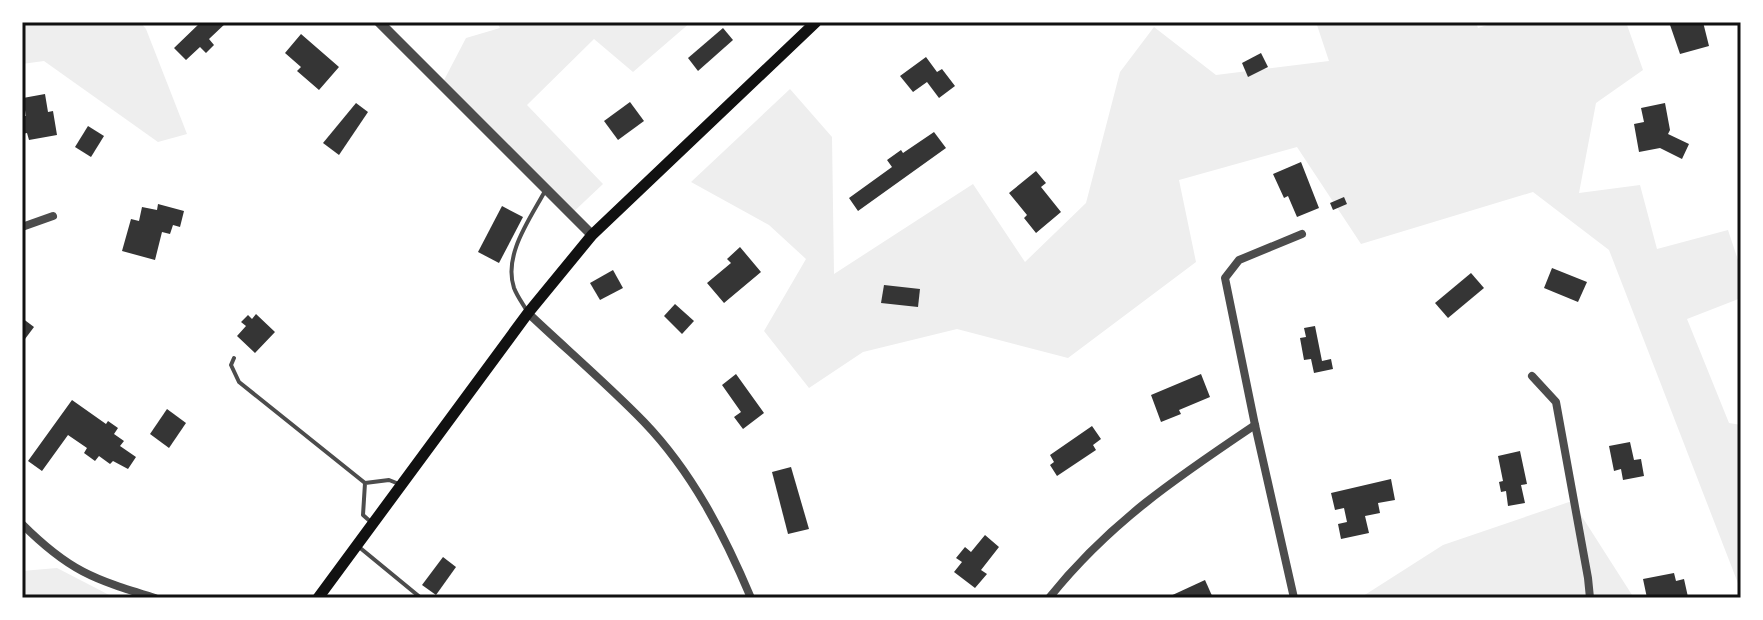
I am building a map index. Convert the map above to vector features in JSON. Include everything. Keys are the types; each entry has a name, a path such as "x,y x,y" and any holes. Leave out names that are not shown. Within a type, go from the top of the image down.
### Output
{"main road":[{"path":"318,598 528,313 592,235 816,22"}],"street":[{"path":"379,22 592,235"},
{"path":"22,227 53,216"},
{"path":"1294,598 1225,278 1239,260 1302,234"},
{"path":"528,313 644,422 669,452 707,506 751,598"},
{"path":"1532,376 1556,402 1590,598"},
{"path":"1049,598 1088,552 1120,522 1159,490 1255,425"},
{"path":"22,524 65,563 97,580 155,598"}],"lane":[{"path":"528,313 514,288 512,271 515,250 547,189"},
{"path":"234,358 231,365 239,382 365,483 389,480 401,484"},
{"path":"365,483 363,515 372,524"},
{"path":"357,545 421,598"}],"shaded area":[{"path":"22,22 140,22 146,29 187,134 158,142 44,61 22,64"},
{"path":"497,22 691,22 633,72 594,39 527,105 603,184 568,217 442,84 466,38 500,28"},
{"path":"1316,22 1476,22 1478,28 1497,22 1626,22 1643,70 1596,103 1579,193 1640,185 1657,249 1728,230 1741,269 1741,298 1687,319 1729,423 1741,425 1741,591 1609,250 1533,192 1361,244 1297,147 1179,180 1196,262 1068,358 957,329 863,352 809,388 764,331 806,259 769,225 691,182 790,89 832,137 834,274 973,184 1025,262 1086,203 1120,72 1154,27 1216,75 1329,61"},
{"path":"1572,501 1634,598 1360,598 1443,545"},
{"path":"57,568 115,598 22,598 22,571"}],"building":[{"path":"201,22 227,22 209,39 214,45 206,53 200,47 186,60 174,48"},
{"path":"1669,22 1703,22 1709,46 1680,54"},
{"path":"723,28 733,40 698,71 688,58"},
{"path":"301,34 339,67 319,90 297,71 301,67 285,53"},
{"path":"1261,53 1268,67 1248,77 1242,63"},
{"path":"926,57 937,72 942,69 955,86 939,98 927,82 913,92 900,76"},
{"path":"45,94 48,112 53,111 57,135 29,140 27,133 22,134 22,116 26,116 23,98"},
{"path":"630,102 644,121 618,140 604,121"},
{"path":"356,103 368,112 339,155 323,143"},
{"path":"1665,103 1668,134 1689,144 1682,159 1660,148 1639,152 1634,124 1644,122 1641,108"},
{"path":"88,126 104,136 91,157 75,147"},
{"path":"934,132 946,148 858,211 849,198 892,167 887,160"},
{"path":"1301,162 1319,208 1297,217 1273,174"},
{"path":"1036,171 1046,183 1041,187 1061,212 1036,233 1024,218 1027,215 1009,193"},
{"path":"1344,197 1347,204 1333,210 1330,203"},
{"path":"158,204 184,211 180,227 173,225 170,234 162,232 155,260 122,251 131,219 139,221 142,207 157,210"},
{"path":"502,206 523,217 499,263 478,252"},
{"path":"740,247 761,272 724,303 707,283 731,263 727,259"},
{"path":"1552,268 1587,282 1578,302 1544,288"},
{"path":"613,270 623,288 600,300 590,283"},
{"path":"1471,273 1484,288 1448,318 1435,303"},
{"path":"884,285 920,289 918,307 881,303"},
{"path":"675,304 694,321 682,334 664,316"},
{"path":"256,314 275,332 255,353 237,336 246,326 241,322 248,315 252,319"},
{"path":"22,318 34,327 22,343"},
{"path":"1315,326 1322,361 1331,359 1333,369 1314,373 1311,359 1304,360 1300,338 1306,337 1304,328"},
{"path":"736,374 764,413 743,429 734,417 741,412 722,385"},
{"path":"1201,374 1210,397 1179,410 1181,414 1161,422 1151,395"},
{"path":"72,400 106,424 108,421 118,428 114,434 124,441 120,446 136,457 128,469 113,461 110,464 99,456 95,461 84,453 87,448 68,435 42,471 28,461"},
{"path":"167,409 186,423 169,448 150,434"},
{"path":"1092,426 1101,439 1093,445 1096,450 1057,476 1050,465 1054,462 1050,455"},
{"path":"1630,442 1634,460 1641,459 1644,476 1623,480 1621,469 1614,471 1609,446"},
{"path":"1520,451 1527,484 1521,485 1525,503 1508,506 1506,491 1501,492 1499,482 1503,481 1498,456"},
{"path":"791,467 809,529 788,534 772,472"},
{"path":"1391,479 1395,500 1378,503 1380,513 1365,516 1369,533 1341,539 1338,524 1347,522 1344,508 1335,510 1331,493"},
{"path":"985,535 999,547 981,570 987,574 975,588 954,572 962,562 956,558 965,547 971,552"},
{"path":"443,557 456,567 436,595 422,585"},
{"path":"1674,573 1676,581 1684,579 1688,597 1647,598 1643,579"},
{"path":"1205,580 1213,598 1166,598"}]}
